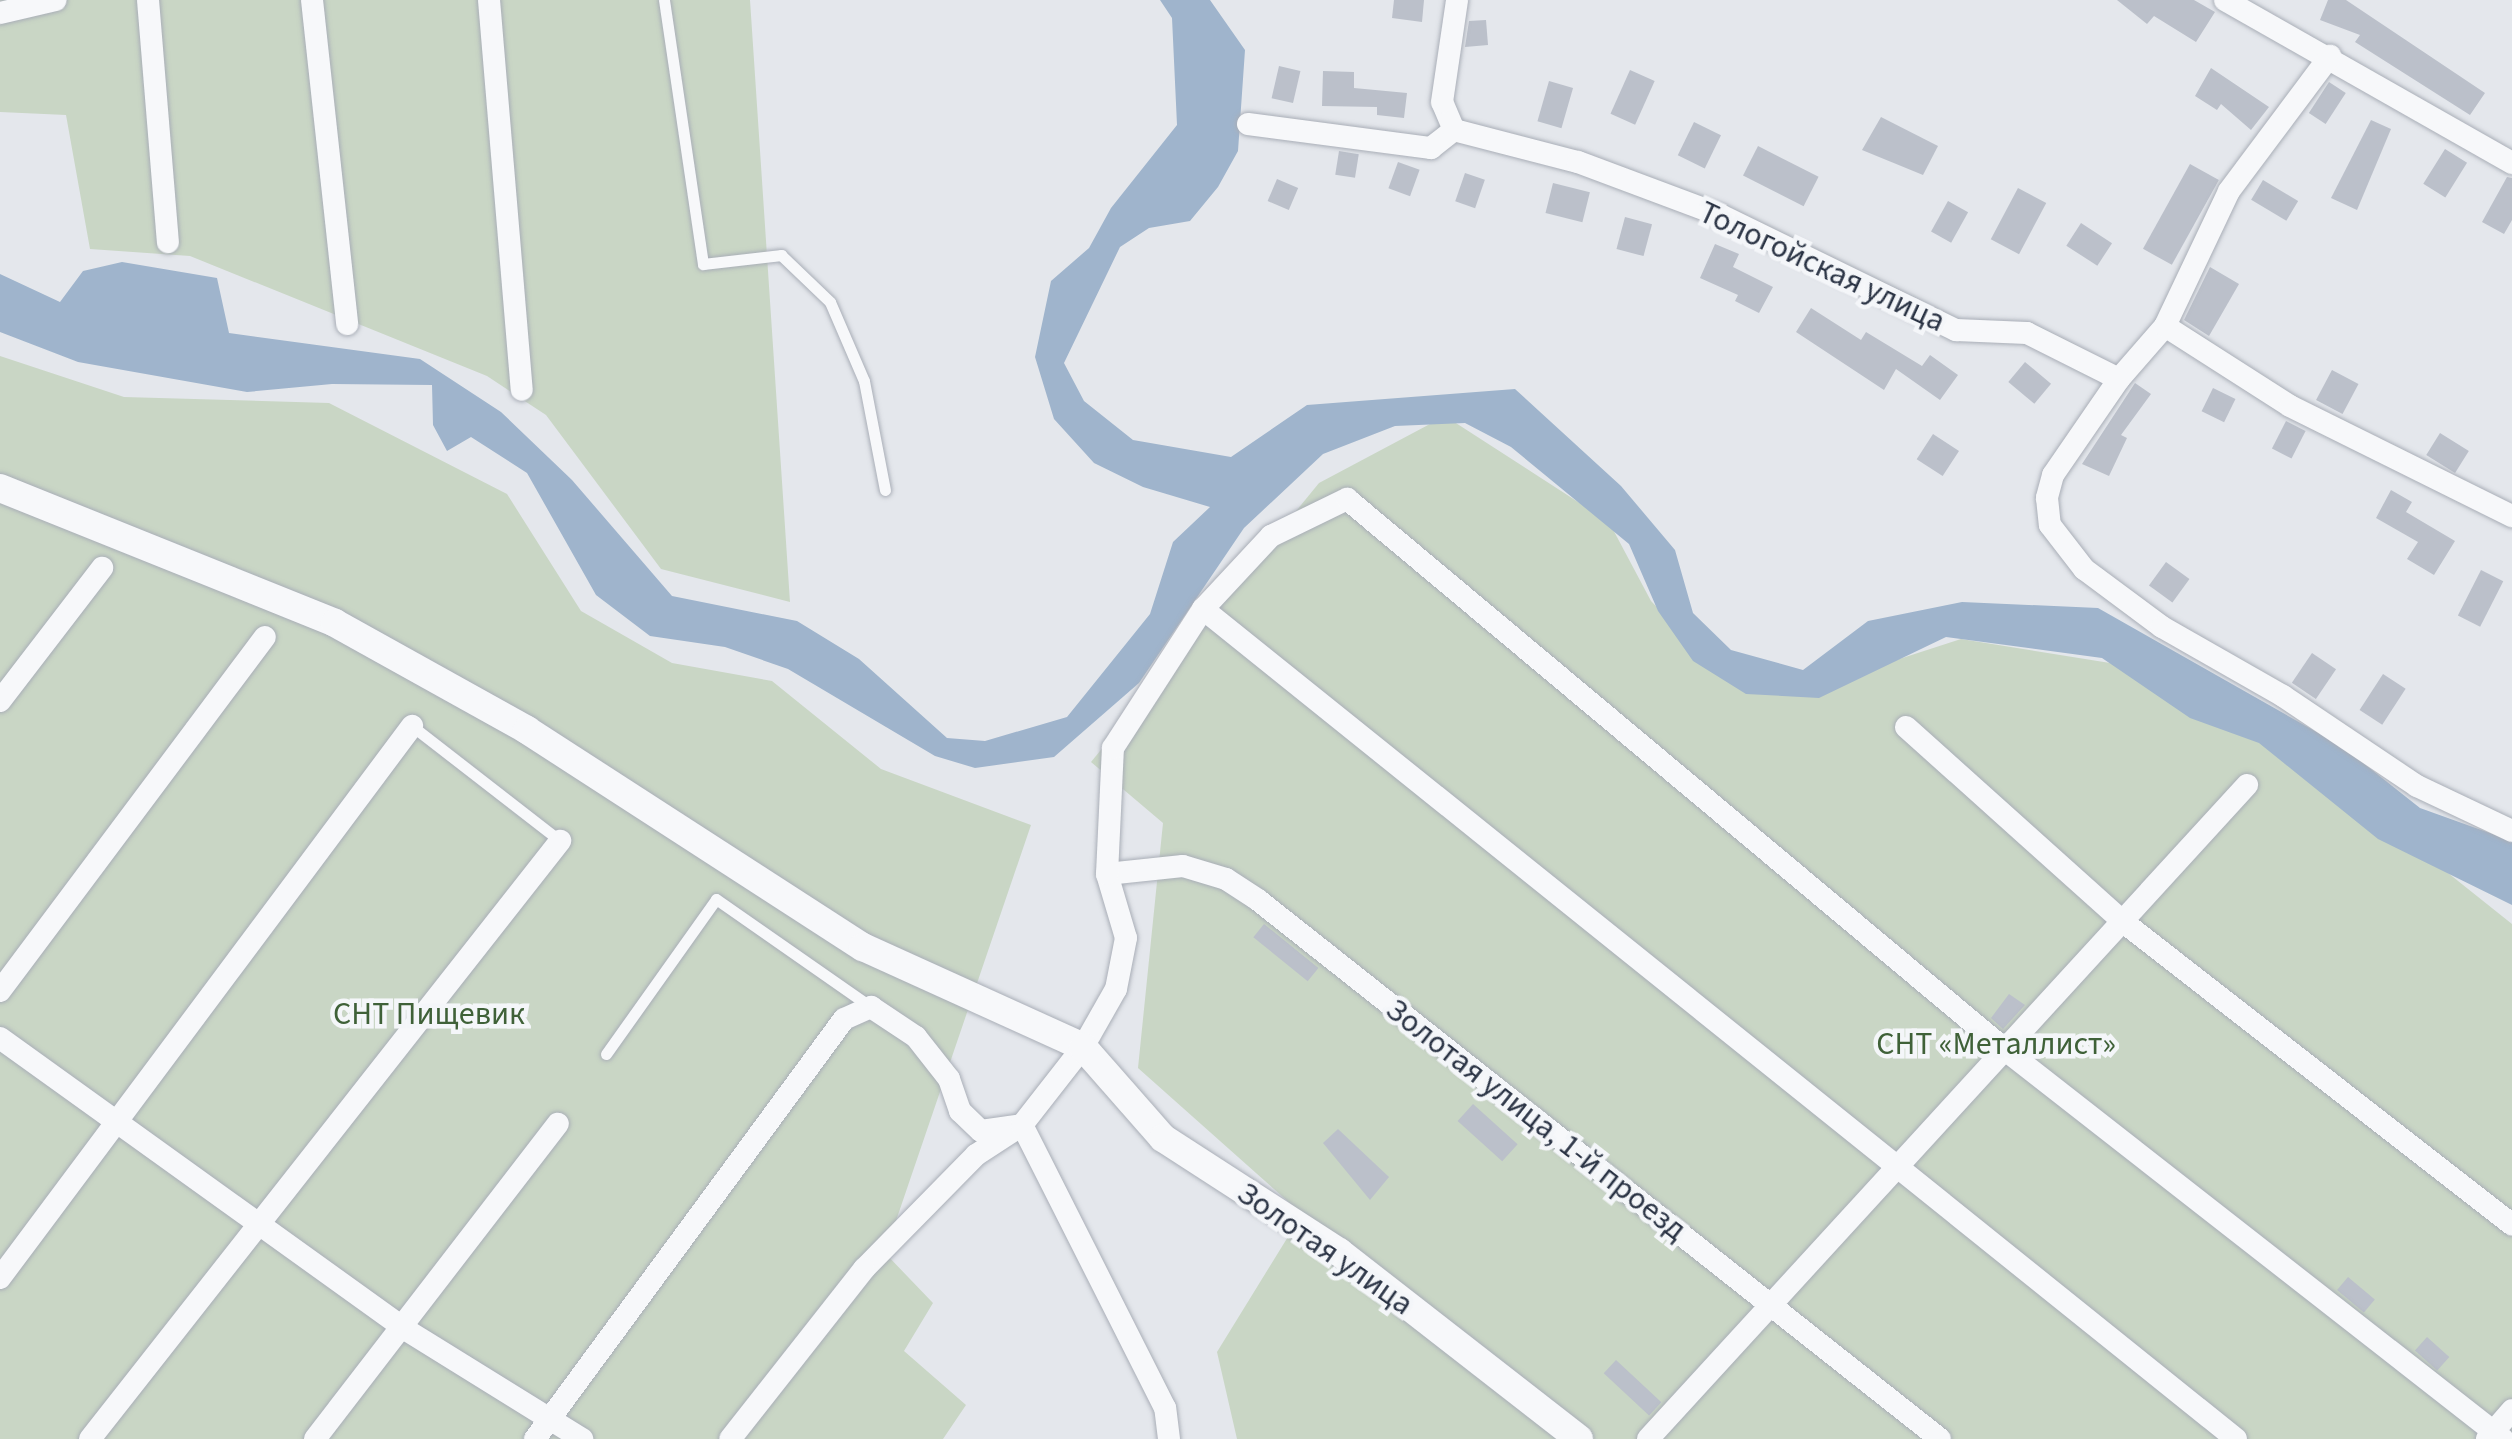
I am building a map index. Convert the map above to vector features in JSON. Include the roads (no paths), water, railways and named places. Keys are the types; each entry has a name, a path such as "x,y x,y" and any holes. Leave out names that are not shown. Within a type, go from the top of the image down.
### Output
{"street":[{"path":"0,13 56,0"},
{"path":"148,0 168,242"},
{"path":"312,0 347,324"},
{"path":"490,0 522,390"},
{"path":"1248,124 1431,148 1454,130 1442,102 1457,0"},
{"path":"2225,0 2330,56 2512,163"},
{"path":"2330,56 2229,190 2165,326 2119,379 2053,475 2046,498 2050,525 2074,558 2162,627 2283,696 2417,786 2512,830"},
{"name":"Тологойская улица","path":"1454,130 1578,162 1720,215 1956,330 2027,334 2119,379"},
{"path":"2165,326 2290,406 2512,516"},
{"path":"0,488 335,622 528,730 863,947 1083,1047"},
{"path":"730,1439 864,1269 976,1155 1022,1125 1083,1047 1116,988 1126,938 1108,874 1113,748 1203,608 1271,536 1347,498 2008,1052 2495,1436 2512,1410"},
{"path":"0,701 102,568"},
{"path":"1203,608 2236,1439"},
{"path":"0,991 265,637"},
{"path":"0,1278 412,726"},
{"path":"1906,727 2122,921 2512,1225"},
{"path":"1648,1439 2008,1052 2247,785"},
{"path":"90,1439 560,840"},
{"name":"Золотая улица, 1-й проезд","path":"1108,874 1162,864 1226,879 1940,1439"},
{"path":"535,1439 844,1019 870,1006 916,1037 948,1078 960,1111 981,1131 1022,1125"},
{"path":"0,1038 120,1120 403,1328 582,1439"},
{"name":"Золотая улица","path":"1083,1047 1163,1138 1339,1252 1579,1439"},
{"path":"314,1439 558,1124"},
{"path":"1022,1125 1164,1408 1170,1439"}],"lane":[{"path":"664,0 703,264 781,255 830,302 864,381 885,490"},
{"path":"412,726 560,840"},
{"path":"606,1054 716,899 870,1006"}],"water":[{"path":"1160,0 1210,0 1245,50 1238,151 1218,187 1190,221 1149,228 1120,247 1064,363 1084,401 1133,440 1231,457 1307,405 1515,389 1621,486 1675,550 1693,613 1731,650 1803,670 1868,621 1962,602 2098,608 2343,747 2420,808 2512,841 2512,905 2378,839 2259,743 2190,718 2102,658 1946,637 1819,698 1746,694 1693,661 1658,611 1629,544 1511,447 1465,423 1395,426 1323,454 1244,528 1139,683 1054,757 975,768 935,756 788,669 725,647 650,636 596,595 527,473 471,437 447,451 433,425 432,385 332,384 247,392 78,362 0,332 0,274 60,302 83,271 122,262 217,278 229,333 420,359 501,412 572,480 672,596 797,621 859,659 947,738 985,741 1067,717 1150,614 1173,542 1210,507 1143,487 1094,463 1054,419 1035,357 1051,281 1089,248 1111,208 1177,125 1172,18"}],"park label":[{"name":"СНТ Пищевик","path":"429,1014"},
{"name":"СНТ «Металлист»","path":"1996,1044"}]}
